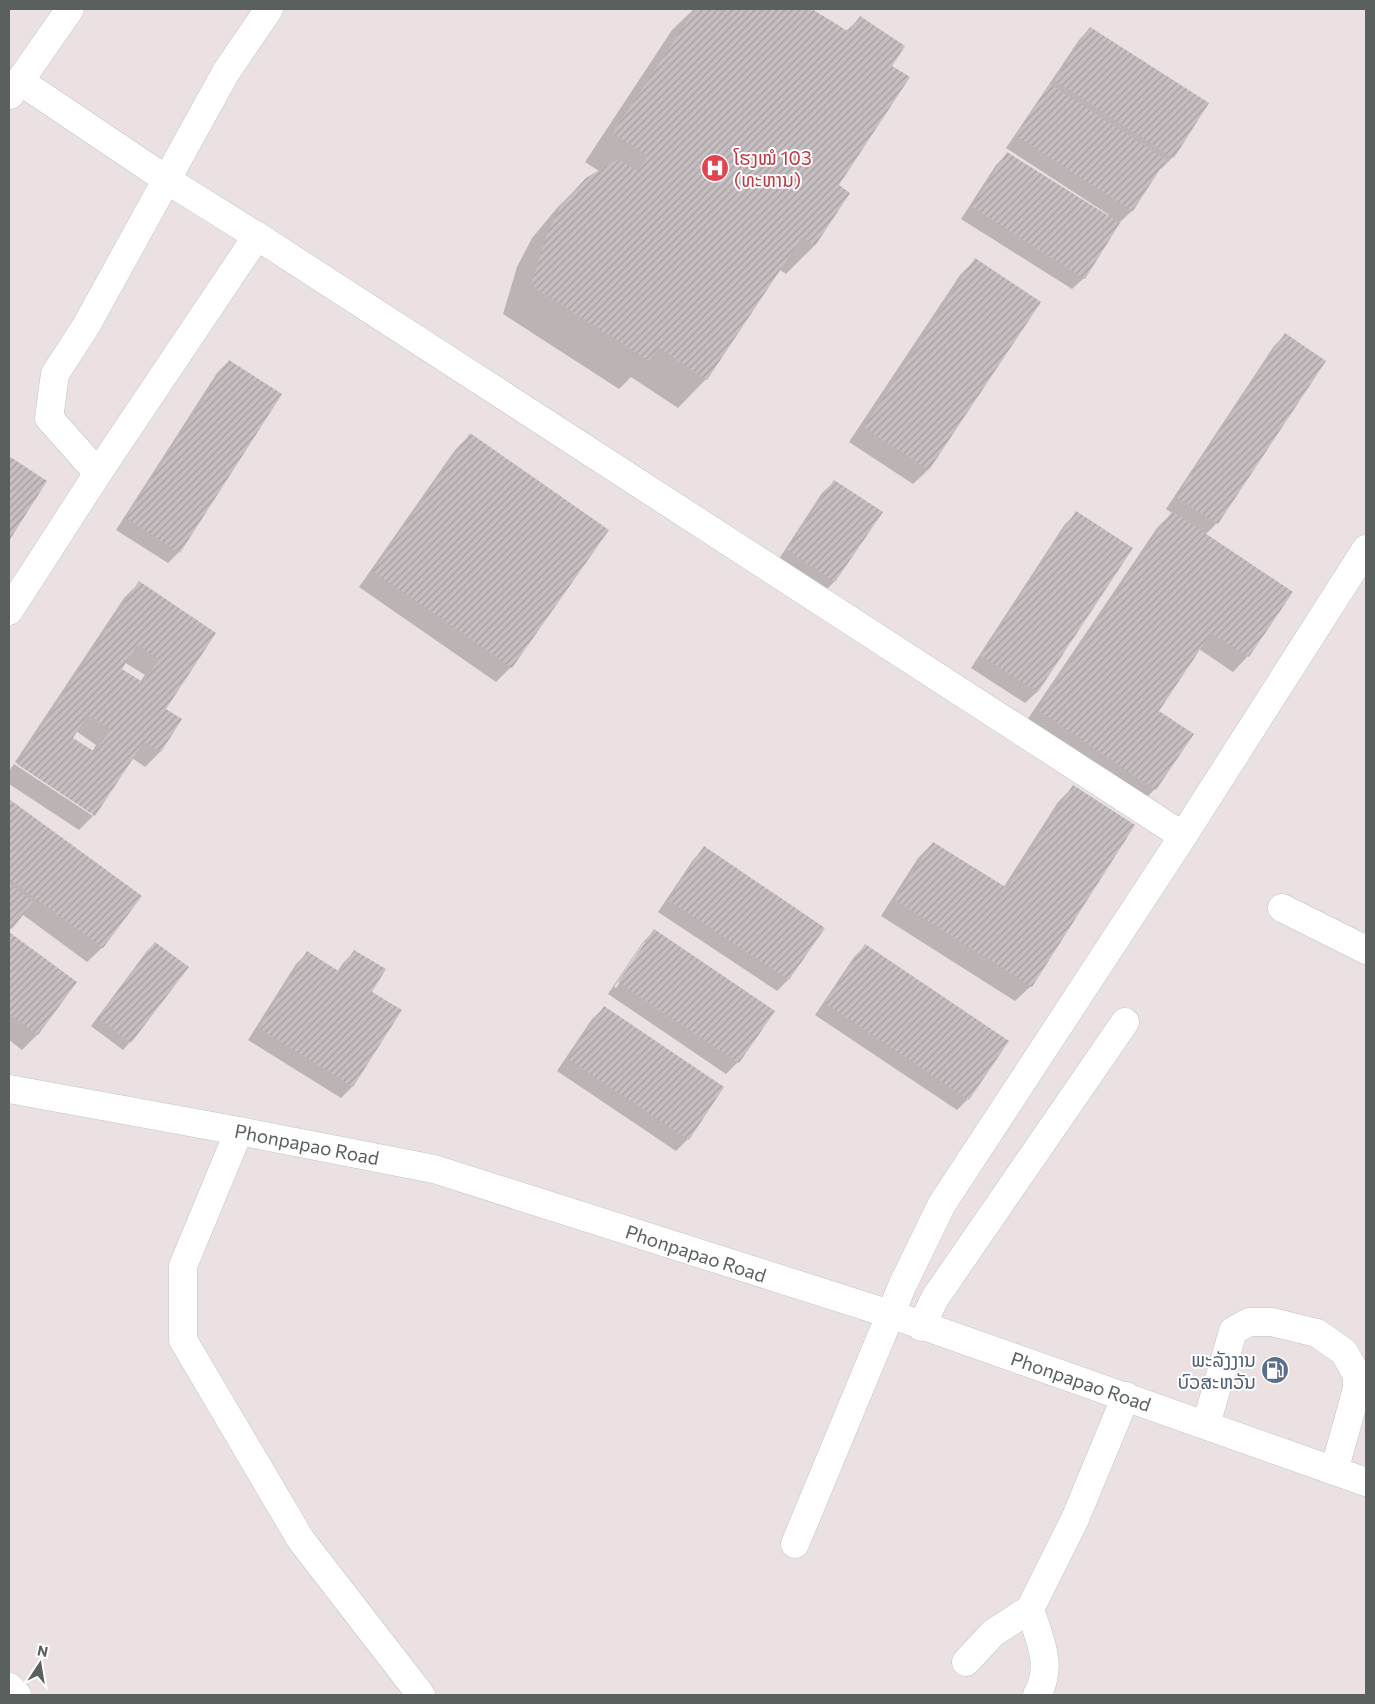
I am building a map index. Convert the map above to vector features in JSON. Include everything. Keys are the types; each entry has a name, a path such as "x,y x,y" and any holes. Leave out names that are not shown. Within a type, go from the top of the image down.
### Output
{"street":[{"path":"70,9 14,89 257,236 1184,836"},
{"path":"98,473 49,418 55,374 86,326 226,72 269,9"},
{"path":"9,611 98,473 257,236"},
{"path":"795,1544 890,1314 942,1204 1184,836 1366,549"},
{"path":"1282,908 1366,950"},
{"path":"922,1327 935,1298 1124,1022"},
{"name":"Phonpapao Road","path":"9,1089 239,1131 434,1170 890,1314 922,1327 1126,1396 1366,1482"},
{"path":"239,1131 183,1266 183,1340 301,1540 421,1695"},
{"path":"1206,1424 1233,1331 1249,1322 1272,1322 1317,1333 1344,1352 1357,1375 1357,1389 1334,1470"},
{"path":"966,1662 993,1633 1030,1609 1074,1519 1126,1396"},
{"path":"1030,1609 1046,1662 1045,1677 1038,1695"},
{"path":"9,1686 16,1695"}],"building":[{"path":"695,9 715,9 722,13 725,9 812,9 849,32 860,16 905,46 892,66 910,77 839,185 850,193 815,246 802,237 707,380 658,347 649,361 531,285 546,237 560,207 586,178 618,159 638,171 648,156 613,133"},
{"path":"1090,27 1209,103 1174,158 1055,81"},
{"path":"1050,84 1166,160 1133,211 1016,136"},
{"path":"1007,152 1120,223 1085,279 972,207"},
{"path":"975,258 1041,302 929,470 864,427"},
{"path":"1285,333 1326,361 1218,524 1176,497"},
{"path":"229,360 282,394 180,553 126,518"},
{"path":"470,433 609,530 512,668 373,571"},
{"path":"9,456 47,481 9,541"},
{"path":"834,480 883,512 835,582 787,550"},
{"path":"1076,511 1133,548 1038,692 981,656"},
{"path":"1172,511 1293,592 1249,657 1211,633 1159,711 1194,734 1156,790 1038,710"},
{"path":"139,581 216,633 166,709 182,719 161,752 144,742 95,816 17,764","holes":["137,645 159,659 144,683 122,669","88,715 111,729 95,752 73,738"]},
{"path":"1073,785 1135,825 1032,987 895,900 933,842 1007,888"},
{"path":"9,799 142,896 103,948 12,881 10,884 33,902 12,929 9,926"},
{"path":"704,846 825,928 789,980 668,900"},
{"path":"654,929 775,1011 739,1063 618,982"},
{"path":"9,932 77,982 38,1035 9,1014"},
{"path":"155,942 189,967 131,1043 98,1018"},
{"path":"865,944 1009,1041 969,1100 825,1003"},
{"path":"354,950 386,969 372,992 402,1010 353,1087 259,1028 307,951 340,972"},
{"path":"604,1006 724,1087 689,1140 568,1059"}],"place":[{"name":"ໂຮງໝໍ 103 (ທະຫານ)","path":"715,168"},
{"name":"ພະລັງງານ ບົວສະຫວັນ","path":"1275,1370"}]}
